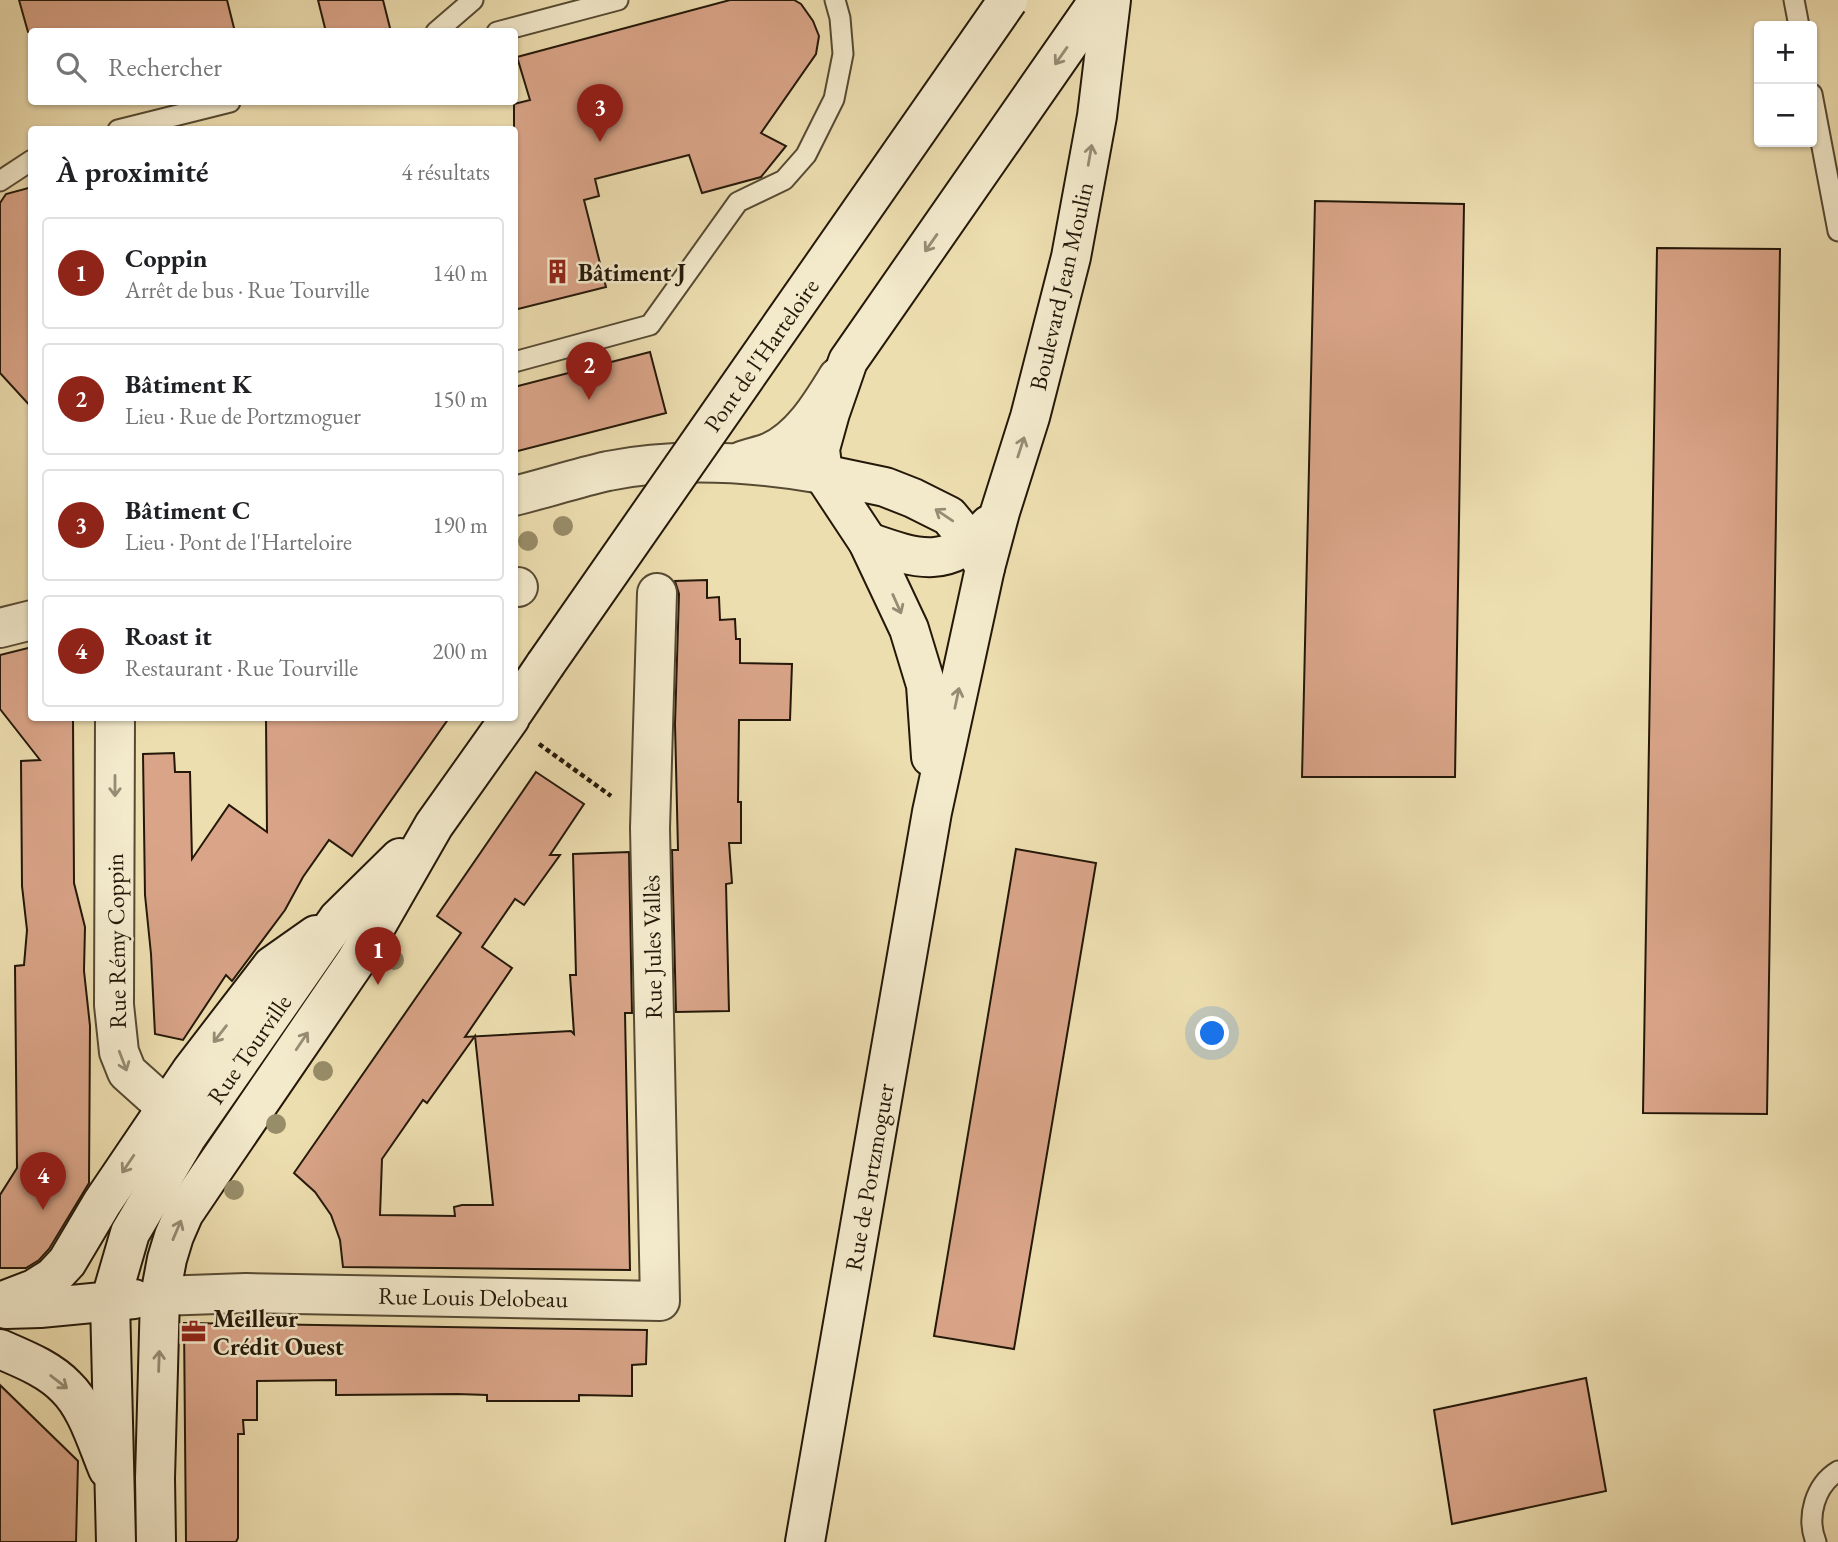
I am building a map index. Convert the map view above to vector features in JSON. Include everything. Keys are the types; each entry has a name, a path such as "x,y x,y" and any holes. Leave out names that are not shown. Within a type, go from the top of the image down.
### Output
{"street":[{"name":"Pont de l'Harteloire","path":"518,706 1008,0"},
{"path":"733,463 768,453 785,444 824,400 848,361 1100,0"},
{"name":"Boulevard Jean Moulin","path":"979,556 1000,512 1030,417 1071,257 1097,116 1111,0"},
{"path":"823,474 820,449 848,361"},
{"path":"518,495 610,471 690,462 765,464 874,484 914,498 949,516 979,556"},
{"name":"Rue de Portzmoguer","path":"823,474 868,542 909,629 926,685 931,736 932,812"},
{"path":"868,542 900,553 932,558 979,556"},
{"name":"Rue de Portzmoguer","path":"805,1542 979,556"},
{"name":"Rue Jules Vallès","path":"657,593 650,828 660,1301"},
{"path":"0,628 28,621"},
{"name":"Rue Rémy Coppin","path":"115,721 116,1035 127,1072 176,1123"},
{"name":"Rue Tourville","path":"156,1542 160,1296 167,1259 184,1213 356,961 434,825 508,721"},
{"name":"Rue Tourville","path":"176,1123 192,1070 272,966 338,919 434,825"},
{"path":"0,1302 34,1289 53,1277 67,1262 102,1203 176,1123"},
{"path":"117,1542 110,1303 130,1233 176,1123"},
{"name":"Rue Louis Delobeau","path":"0,1308 40,1308 160,1296 246,1293 660,1301"},
{"path":"110,1303 126,1324 140,1464 155,1478"},
{"path":"0,1349 24,1359 68,1387 82,1409 116,1487"}],"lane":[{"path":"441,28 473,0"},
{"path":"512,28 618,0"},
{"path":"518,361 650,325 738,202 784,180 806,155 834,99 843,54 840,18 835,0"},
{"path":"1794,0 1798,21"},
{"path":"134,126 218,105"},
{"path":"1817,120 1838,231"},
{"path":"0,181 28,163"},
{"path":"1816,1542 1812,1532 1812,1512 1819,1492 1831,1475 1838,1471"}],"path":[{"path":"516,721 589,778"}],"building":[{"path":"19,0 227,0 234,28 28,28 28,32"},
{"path":"318,0 383,0 390,28 325,28"},
{"path":"730,0 794,0 801,4 813,21 819,36 816,54 761,133 786,146 761,177 702,193 689,155 595,179 599,196 584,200 606,287 518,309 518,126 514,126 514,105 530,100 518,57"},
{"path":"28,188 28,404 0,373 0,203 6,194"},
{"path":"1315,201 1464,204 1455,777 1302,777"},
{"path":"1657,248 1780,249 1767,1114 1643,1113"},
{"path":"650,352 666,413 518,451 518,386"},
{"path":"707,580 707,598 719,597 720,620 735,619 736,639 740,639 740,663 792,664 790,720 739,720 738,802 741,802 741,843 729,843 732,883 726,884 729,1011 676,1012 672,850 678,850 675,724 679,594 675,581"},
{"path":"28,648 28,721 73,721 74,883 85,927 84,971 90,1026 89,1183 49,1249 39,1260 26,1268 0,1268 0,1195 17,1168 15,966 24,965 27,930 22,886 21,761 40,760 0,709 0,655"},
{"path":"266,721 447,721 352,856 329,840 303,877 285,910 232,981 226,975 183,1040 155,1034 145,895 143,754 174,753 175,772 190,772 192,859 229,805 267,832"},
{"path":"536,772 584,804 550,855 560,855 524,905 515,899 482,947 512,968 465,1037 475,1036 571,1031 574,1034 570,975 576,975 573,854 629,852 632,1013 625,1013 630,1270 343,1267 340,1240 331,1215 315,1192 294,1173 461,933 437,916","holes":["475,1036 493,1205 454,1207 455,1216 380,1215 382,1159 423,1100 427,1103"]},
{"path":"1016,849 1096,863 1014,1349 934,1336"},
{"path":"184,1323 647,1330 646,1364 632,1365 632,1396 579,1395 579,1401 487,1401 487,1395 457,1394 336,1395 336,1380 257,1381 257,1420 243,1420 244,1434 238,1434 238,1538 236,1542 186,1542"},
{"path":"1586,1378 1606,1491 1452,1524 1434,1410"},
{"path":"0,1385 78,1461 76,1542 0,1542"}],"place":[{"name":"Bâtiment C","path":"600,142"},
{"name":"Bâtiment J","path":"558,272"},
{"name":"Bâtiment K","path":"589,400"},
{"name":"Coppin","path":"378,985"},
{"name":"Roast it","path":"43,1210"},
{"name":"Meilleur Crédit Ouest","path":"193,1332"}]}
